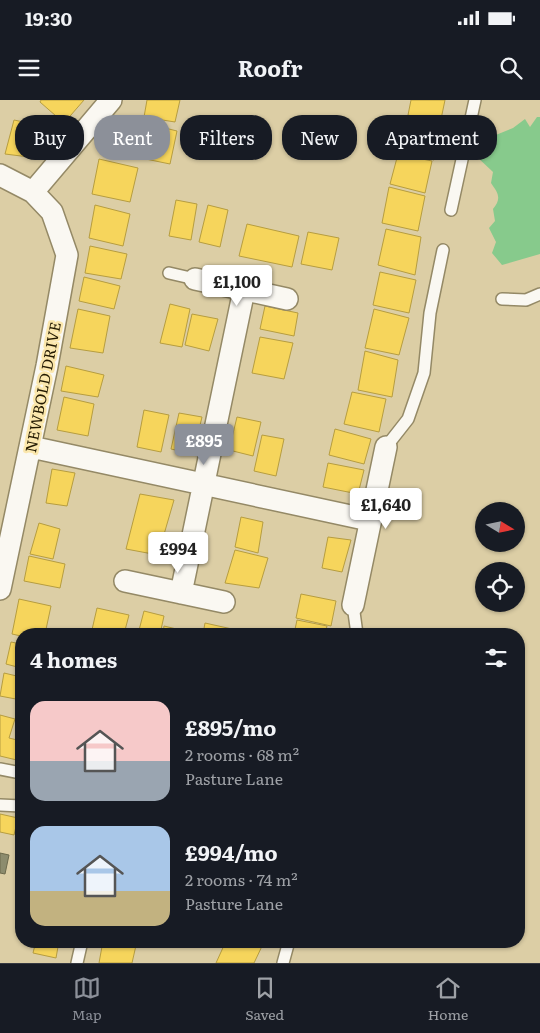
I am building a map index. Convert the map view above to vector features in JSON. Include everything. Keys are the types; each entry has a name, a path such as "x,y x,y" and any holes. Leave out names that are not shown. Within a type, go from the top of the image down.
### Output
{"street":[{"path":"33,192 111,100"},
{"name":"NEWBOLD DRIVE","path":"0,175 33,192 52,212 67,255 0,589"},
{"path":"195,279 287,299"},
{"path":"181,593 244,290"},
{"path":"30,447 369,520"},
{"path":"352,605 386,447"},
{"path":"125,581 224,602"}],"lane":[{"path":"451,210 475,100"},
{"path":"386,447 408,419 424,372 430,313 443,250"},
{"path":"169,272 195,279"},
{"path":"502,299 526,300 540,294"},
{"path":"352,605 356,628"},
{"path":"0,769 15,772"},
{"path":"0,805 15,806"},
{"path":"77,963 80,948"},
{"path":"283,963 288,948"}],"shaded area":[{"path":"537,117 540,117 540,254 502,265 492,253 496,242 489,228 495,221 493,209 498,199 491,183 493,172 480,160 497,160 497,134 513,128 525,119 530,127"}],"building: Homes":[{"path":"41,100 84,100 71,115 55,115 40,102"},
{"path":"147,100 180,100 175,122 170,121 170,115 144,115"},
{"path":"411,100 445,100 442,115 408,115"},
{"path":"14,120 15,120 15,155 5,154"},
{"path":"170,129 177,131 170,164 151,160 170,160"},
{"path":"99,160 138,168 130,202 92,194"},
{"path":"396,160 432,161 425,193 390,184"},
{"path":"389,187 425,196 418,231 382,223"},
{"path":"176,200 197,204 191,240 169,236"},
{"path":"95,205 130,214 123,246 89,238"},
{"path":"208,205 228,210 220,247 199,242"},
{"path":"247,224 299,236 292,267 239,256"},
{"path":"386,229 421,237 415,275 378,265"},
{"path":"308,232 339,238 332,270 301,264"},
{"path":"90,246 127,254 121,279 85,273"},
{"path":"380,272 416,280 409,313 373,305"},
{"path":"84,277 120,286 114,309 79,301"},
{"path":"170,304 190,309 182,347 160,343"},
{"path":"265,306 298,313 294,336 260,329"},
{"path":"78,309 110,316 103,353 70,348"},
{"path":"374,309 409,318 399,355 365,348"},
{"path":"192,314 218,319 209,351 185,345"},
{"path":"260,337 293,343 284,379 252,373"},
{"path":"365,351 398,360 392,397 358,390"},
{"path":"66,366 104,375 98,397 61,391"},
{"path":"352,392 386,399 379,432 344,424"},
{"path":"64,397 94,404 88,436 57,430"},
{"path":"144,410 169,415 161,452 137,447"},
{"path":"179,413 202,417 193,454 171,449"},
{"path":"237,417 261,422 253,456 229,450"},
{"path":"335,429 371,439 364,464 329,455"},
{"path":"262,435 284,439 276,476 254,471"},
{"path":"328,463 364,470 358,494 323,487"},
{"path":"52,469 75,473 67,506 46,503"},
{"path":"140,494 174,500 158,555 126,549"},
{"path":"241,517 263,522 258,553 235,547"},
{"path":"39,523 60,529 53,559 30,554"},
{"path":"328,537 351,540 342,572 322,568"},
{"path":"235,550 268,558 259,588 225,583"},
{"path":"29,556 65,564 60,588 24,581"},
{"path":"301,594 336,601 331,626 296,618"},
{"path":"19,599 51,606 46,628 15,628 15,635 12,634"},
{"path":"97,608 129,615 126,628 92,628"},
{"path":"144,611 164,616 161,628 140,628"},
{"path":"297,620 327,626 326,628 295,628"},
{"path":"205,623 228,628 204,628"},
{"path":"11,642 15,643 15,666 6,664"},
{"path":"4,673 15,676 15,699 0,696"},
{"path":"0,715 15,719 9,738 15,740 15,760 0,756"},
{"path":"0,814 15,817 14,835 0,832"},
{"path":"34,948 58,948 56,958 33,953"},
{"path":"102,948 135,948 132,963 99,963"},
{"path":"223,948 261,948 254,963 216,963"}],"building: Industry":[{"path":"0,853 9,855 5,874 0,873"}]}
